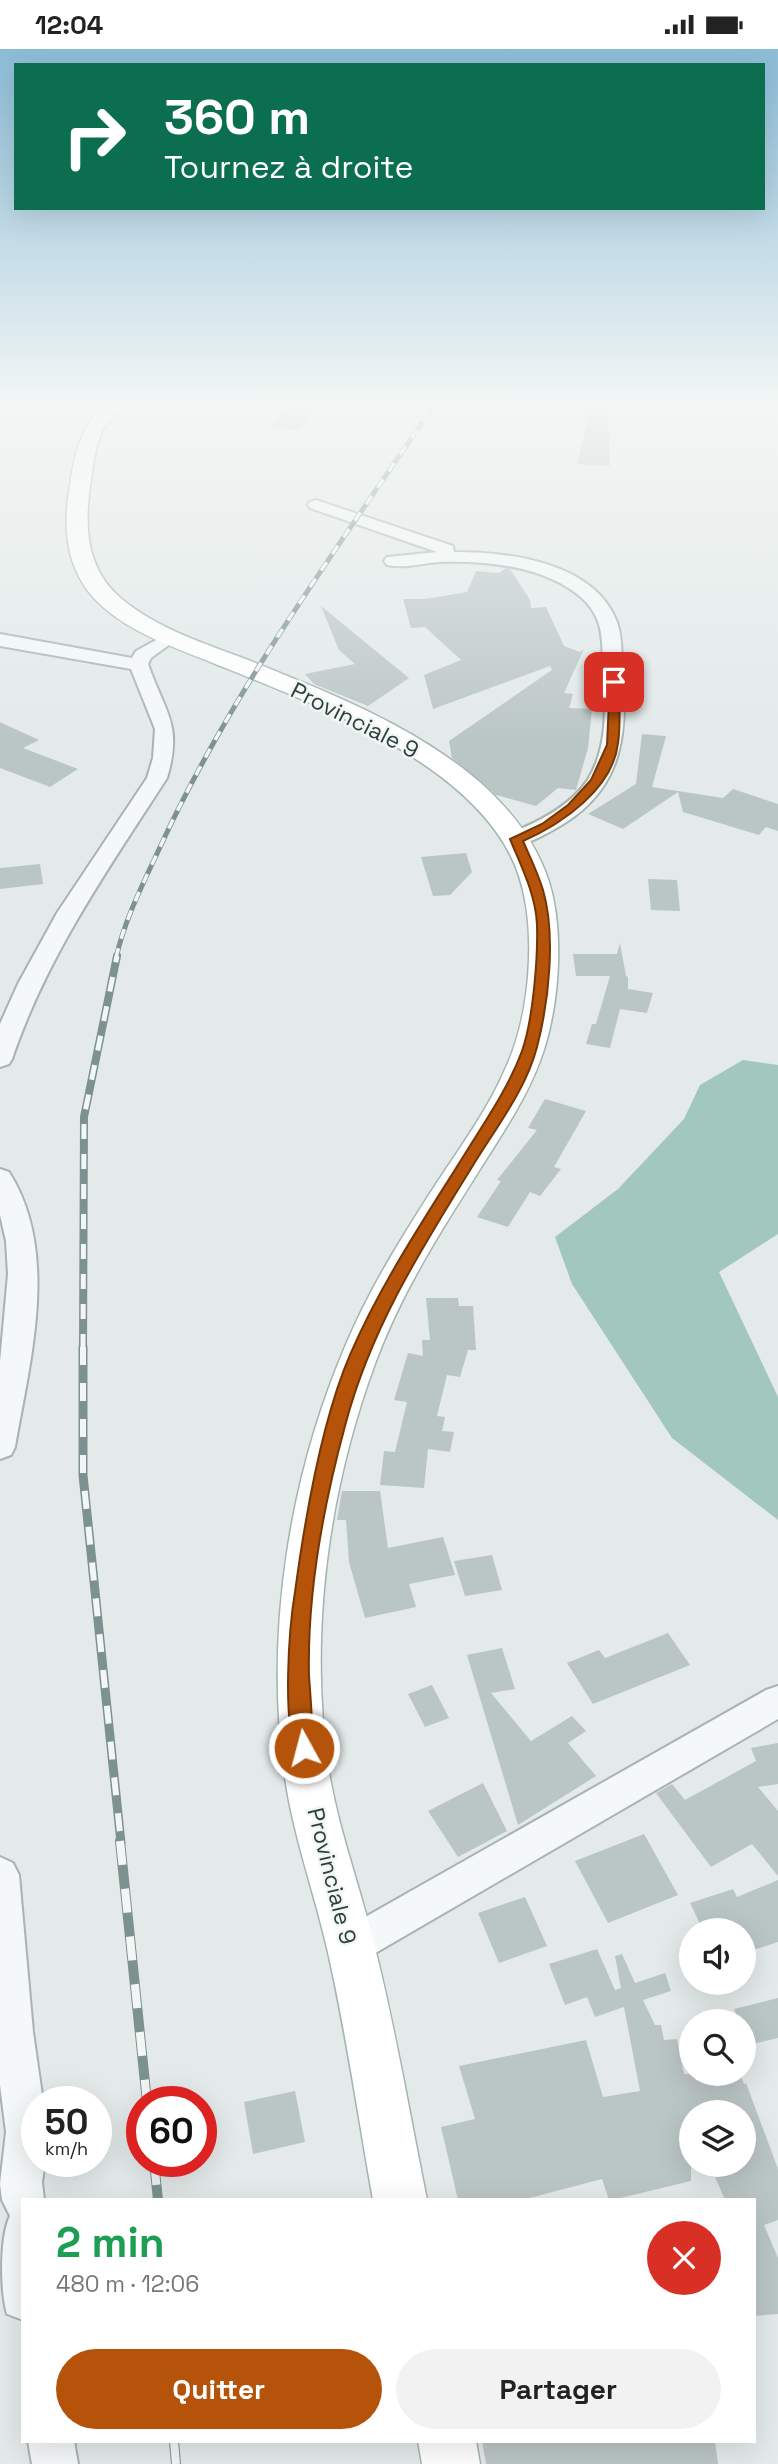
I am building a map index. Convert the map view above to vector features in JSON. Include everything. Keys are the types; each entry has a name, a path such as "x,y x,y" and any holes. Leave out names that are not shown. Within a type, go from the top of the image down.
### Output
{"main road":[{"name":"Provinciale 9","path":"77,515 81,554 88,573 116,605 171,637 315,696 392,733 469,787 516,839 537,888 544,924 539,1000 530,1048 515,1084 398,1274 358,1356 336,1426 312,1530 299,1632 300,1724 316,1821 351,1946 400,2198"},
{"path":"447,2443 452,2464"}],"street":[{"path":"344,515 466,557"},
{"path":"393,561 426,557 466,557 532,567 583,590 598,605 610,629 615,701 612,745 597,782 572,807 547,826 516,839"},
{"path":"0,1059 31,981 51,941 157,778 165,754 165,728 139,664 143,655 171,637"},
{"path":"0,640 103,660 139,664"},
{"path":"0,1447 19,1327 21,1249 7,1221 2,1186"},
{"path":"351,1946 778,1701"},
{"path":"0,1875 13,2032 27,2132 21,2182 23,2198"},
{"path":"14,2249 21,2287"},
{"path":"51,2443 55,2464"}],"shaded area":[{"path":"743,1060 778,1065 778,1234 719,1272 778,1397 778,1520 672,1438 572,1284 555,1237 618,1189 684,1119 700,1085"}],"building":[{"path":"506,568 510,569 530,600 531,608 546,607 564,646 580,652 584,649 564,693 573,694 569,708 592,709 588,748 576,790 558,788 536,806 496,795 452,758 449,741 552,670 550,666 433,709 424,675 461,660 425,627 411,628 403,599 425,599 467,592 476,571 499,573"},
{"path":"321,606 409,678 368,706 314,684 305,674 355,664 339,650"},
{"path":"0,722 39,740 23,748 78,769 50,787 0,768"},
{"path":"642,734 666,736 652,787 723,798 733,789 778,804 778,831 766,827 759,835 683,812 678,792 623,829 588,814 636,784"},
{"path":"466,853 472,872 450,895 433,896 421,857"},
{"path":"40,864 43,884 0,889 0,868"},
{"path":"648,879 677,880 680,911 651,910"},
{"path":"620,943 628,989 653,993 647,1013 620,1009 610,1048 586,1044 592,1024 596,1024 610,976 576,976 573,954 617,954"},
{"path":"545,1099 586,1111 554,1167 561,1169 540,1196 530,1192 508,1227 477,1217 501,1181 497,1180 537,1130 528,1128"},
{"path":"426,1298 458,1298 459,1306 473,1306 476,1350 468,1350 460,1377 447,1375 437,1416 445,1417 442,1431 454,1432 450,1452 428,1449 424,1488 380,1485 384,1451 395,1452 407,1402 394,1400 408,1353 423,1356 422,1340 430,1340"},
{"path":"342,1491 380,1491 388,1548 443,1537 455,1575 409,1584 416,1607 365,1618 349,1562 346,1520 337,1520"},
{"path":"492,1555 502,1590 465,1596 454,1561"},
{"path":"668,1633 690,1665 593,1704 567,1663 599,1650 605,1658"},
{"path":"502,1648 515,1689 491,1693 531,1741 572,1716 586,1731 568,1743 596,1776 518,1825 467,1655"},
{"path":"432,1685 449,1718 425,1727 408,1694"},
{"path":"778,1743 778,1784 758,1787 778,1811 778,1876 752,1844 711,1867 656,1793 672,1784 685,1800 756,1761 751,1748"},
{"path":"483,1783 507,1831 458,1857 428,1811"},
{"path":"644,1834 678,1895 608,1923 575,1861"},
{"path":"778,1880 778,1942 756,1949 756,1918 697,1918 690,1903 733,1889 737,1897"},
{"path":"525,1897 547,1946 499,1963 478,1913"},
{"path":"597,1949 615,1990 621,1988 615,1956 622,1954 635,1983 665,1973 671,1991 643,2000 655,2025 661,2025 664,2040 677,2039 679,2086 747,2086 752,2100 679,2100 679,2177 691,2177 691,2181 620,2198 608,2198 602,2179 530,2198 458,2198 441,2127 475,2119 459,2066 586,2040 603,2097 640,2091 624,2007 595,2017 587,1997 565,2005 549,1964"},
{"path":"778,1998 778,2038 756,2043 756,2009 734,2009"},
{"path":"295,2091 305,2142 253,2154 244,2102"},
{"path":"756,2110 778,2169 778,2220 764,2225 778,2258 778,2314 756,2316 756,2198 724,2198 715,2177 756,2177"},
{"path":"482,2443 715,2443 718,2464 486,2464"}],"railway":[{"path":"116,958 124,929 142,886 221,729 290,618 359,515"},
{"path":"83,1349 84,1117 117,956"},
{"path":"83,1349 83,1475 121,1843"},
{"path":"120,1841 145,2086"},
{"path":"156,2177 158,2198"},
{"path":"174,2443 176,2464"}],"route":[{"path":"304,1748 300,1724 299,1632 312,1530 336,1426 358,1356 398,1274 515,1084 530,1048 539,1000 544,924 537,888 516,839 547,826 572,807 597,782 612,745 614,682"}]}
